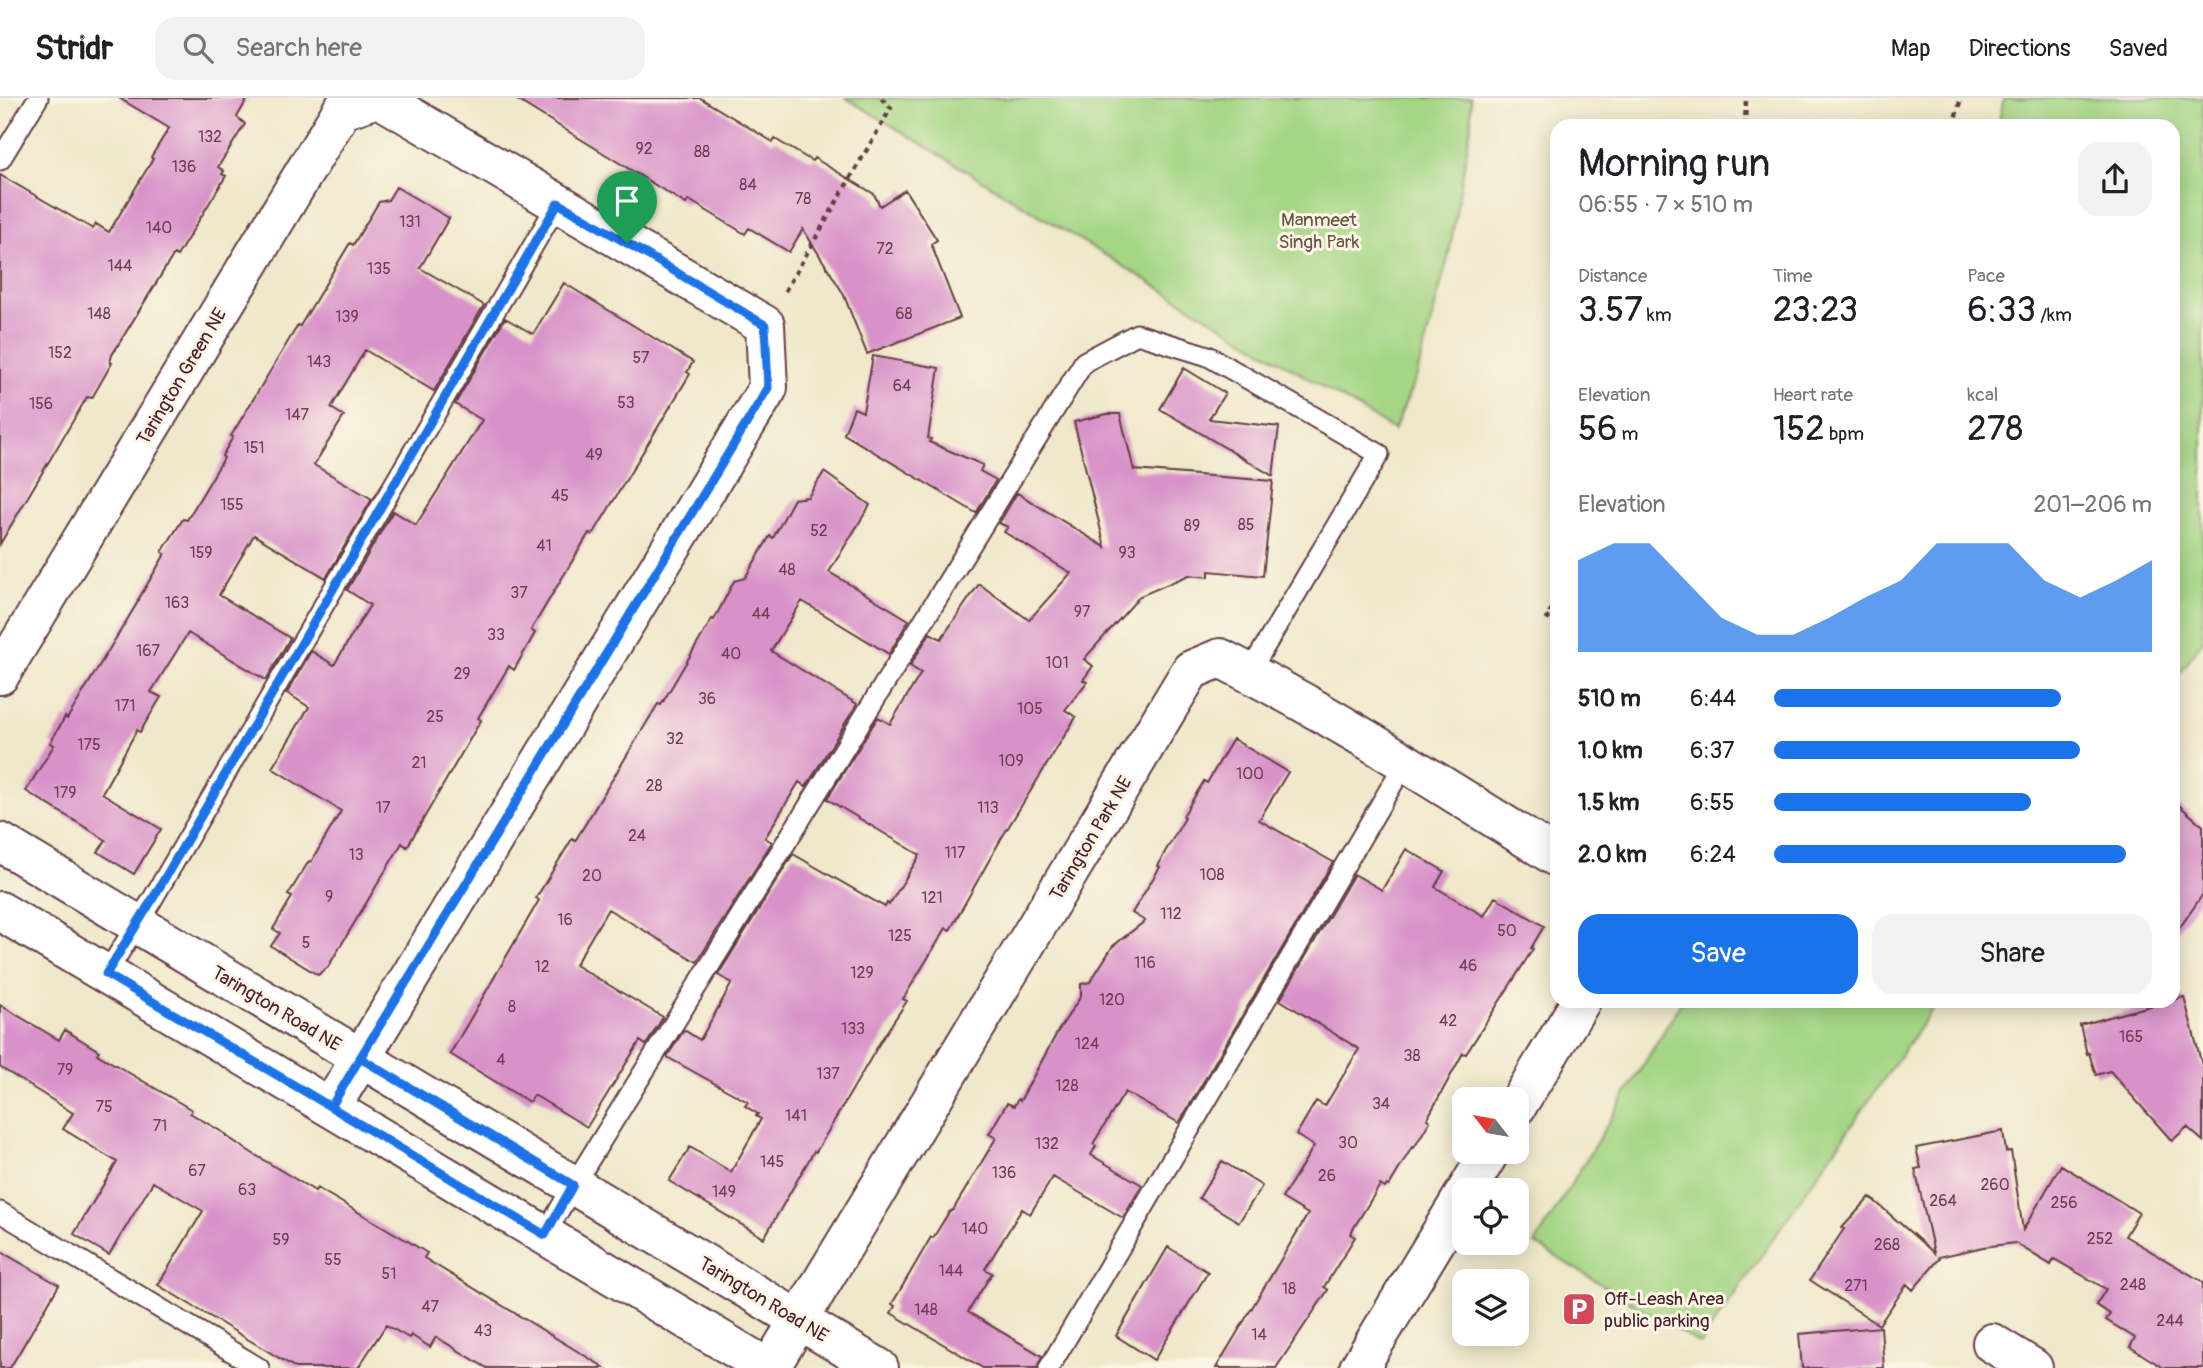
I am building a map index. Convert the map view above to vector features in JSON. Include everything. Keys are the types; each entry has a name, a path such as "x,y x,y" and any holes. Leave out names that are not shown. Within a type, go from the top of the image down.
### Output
{"street":[{"name":"Tarington Green NE","path":"0,675 359,101 558,203 765,325"},
{"path":"331,1107 768,388 765,325"},
{"name":"Tarington Park NE","path":"769,1368 1191,670 1220,658 1405,763 1550,854"},
{"name":"Tarington Road NE","path":"0,842 879,1368"},
{"path":"0,911 769,1368"},
{"path":"1529,1087 1577,1008"},
{"path":"1359,1368 1452,1214"},
{"path":"1992,1343 2033,1368"}],"lane":[{"path":"0,160 38,98"},
{"path":"106,974 138,925 558,203"},
{"path":"545,1235 573,1185 1084,362 1137,334 1208,356 1379,454 1249,673"},
{"path":"1049,1368 1405,763"},
{"path":"0,1212 259,1368"}],"path":[{"path":"765,325 891,108 881,98"},
{"path":"1745,119 1746,98"},
{"path":"1955,119 1961,98"}],"green space":[{"name":"Manmeet Singh Park","path":"846,98 1471,98 1471,126 1449,254 1417,375 1394,430"},
{"path":"2004,98 2203,98 2203,640 2180,673 2180,119 2000,119"},
{"path":"1678,1008 1933,1008 1700,1344 1535,1244"}],"building":[{"path":"119,98 248,98 237,117 245,124 218,167 226,176 177,256 174,254 112,355 112,363 92,398 87,397 0,544 0,175 93,229 96,224 109,232 169,128"},
{"path":"514,98 700,98 773,142 775,139 812,161 814,158 874,194 880,206 905,190 937,240 931,244 960,318 867,354 843,293 803,229 789,252 749,228 745,234 689,200 686,204"},
{"path":"396,187 449,218 420,268 484,305 434,391 365,350 331,408 344,416 314,465 372,499 326,578 254,535 219,595 290,638 266,680 188,633 151,692 161,697 140,732 137,730 102,793 161,829 134,874 98,852 106,840 26,791 54,745 50,743 65,717 67,719 139,600 165,554 162,552 183,519 187,520 224,458 222,456 233,437 231,436 298,325 300,326 350,243 353,245 379,202 388,200"},
{"path":"564,283 693,362 687,372 690,374 594,533 589,533 531,630 535,633 514,670 509,666 478,718 481,720 407,847 402,843 328,967 318,975 271,946 280,933 273,929 292,897 288,895 341,811 272,768 309,707 287,693 311,651 334,665 370,605 347,590 393,511 416,525 482,420 455,404 505,318 533,334"},
{"path":"873,356 939,368 929,442 983,465 980,471 996,480 976,513 844,434 854,408 863,412"},
{"path":"1184,368 1225,393 1209,419 1279,427 1273,476 1160,409"},
{"path":"1107,414 1120,414 1134,470 1273,481 1263,576 1209,571 1209,577 1189,575 1140,596 1084,659 1093,666 1083,680 1087,682 1065,710 1076,717 1001,839 950,930 946,928 903,999 907,1001 816,1152 814,1151 764,1238 669,1181 690,1147 731,1172 761,1119 745,1106 748,1102 667,1057 684,1030 700,1040 732,983 718,975 793,854 885,907 887,903 889,905 920,855 827,799 878,717 890,724 921,673 910,666 930,633 941,639 979,584 1029,620 1071,573 1004,532 1008,527 999,523 1017,493 1105,547 1074,422"},
{"path":"824,472 870,505 829,572 909,620 889,654 802,601 771,651 857,704 806,787 799,782 765,838 772,842 697,962 608,909 575,965 663,1017 646,1045 640,1041 587,1127 534,1095 529,1102 450,1054 539,900 536,898 572,839 575,841 658,704 661,705 712,619 714,620 734,581 745,578 770,536 773,538 794,499 808,497"},
{"path":"1233,739 1288,772 1259,820 1333,862 1179,1123 1125,1092 1093,1144 1096,1146 1091,1155 1142,1185 1123,1218 1053,1177 1030,1214 1022,1209 985,1269 992,1273 968,1312 1042,1356 1037,1368 983,1368 891,1313 895,1306 892,1304 931,1237 933,1238 953,1210 996,1138 989,1134 1007,1103 1014,1106 1018,1099 1020,1101 1058,1031 1081,996 1081,984 1090,982 1113,946 1145,921 1132,913 1160,867 1158,866 1165,852 1185,818 1183,816 1204,781 1207,783"},
{"path":"2180,806 2203,826 2203,894 2180,927"},
{"path":"1406,849 1444,871 1435,887 1484,916 1495,897 1544,926 1531,948 1533,949 1466,1054 1463,1053 1414,1148 1412,1147 1389,1186 1385,1188 1380,1185 1350,1234 1355,1237 1324,1287 1328,1290 1276,1368 1216,1368 1308,1214 1282,1198 1314,1146 1296,1135 1316,1101 1325,1106 1359,1049 1280,1000 1354,874 1382,890"},
{"path":"2184,997 2203,1069 2203,1141 2187,1127 2172,1141 2110,1071 2096,1075 2089,1053 2087,1054 2080,1025 2143,1008 2180,1008 2180,998"},
{"path":"0,1005 59,1040 65,1030 99,1051 97,1054 192,1110 190,1113 252,1153 411,1243 427,1253 424,1258 605,1368 487,1368 436,1337 430,1347 411,1335 409,1338 386,1325 358,1368 296,1368 249,1340 158,1285 203,1211 153,1182 109,1255 74,1234 117,1162 63,1129 73,1113 0,1067"},
{"path":"2003,1131 2006,1152 2011,1151 2023,1230 2061,1165 2139,1213 2125,1236 2203,1282 2203,1368 2164,1368 2130,1347 2135,1338 2106,1320 2110,1314 2096,1305 2106,1289 2054,1259 2051,1265 2015,1243 1939,1257 1913,1290 1907,1284 1879,1325 1810,1280 1844,1229 1842,1228 1870,1197 1934,1253 1915,1169 1921,1168 1916,1148"},
{"path":"1222,1161 1262,1186 1239,1222 1199,1198"},
{"path":"1168,1247 1208,1272 1154,1360 1116,1336"},
{"path":"0,1251 59,1285 10,1368 0,1368"},
{"path":"1881,1327 1884,1368 1802,1368 1799,1334"}],"place":[{"name":"Off-Leash Area public parking","path":"1579,1309"}],"route":[{"path":"627,243 558,203 138,925 106,974 331,1107 360,1058 573,1185 545,1235 331,1107 360,1058 768,388 765,325 627,243"}]}
